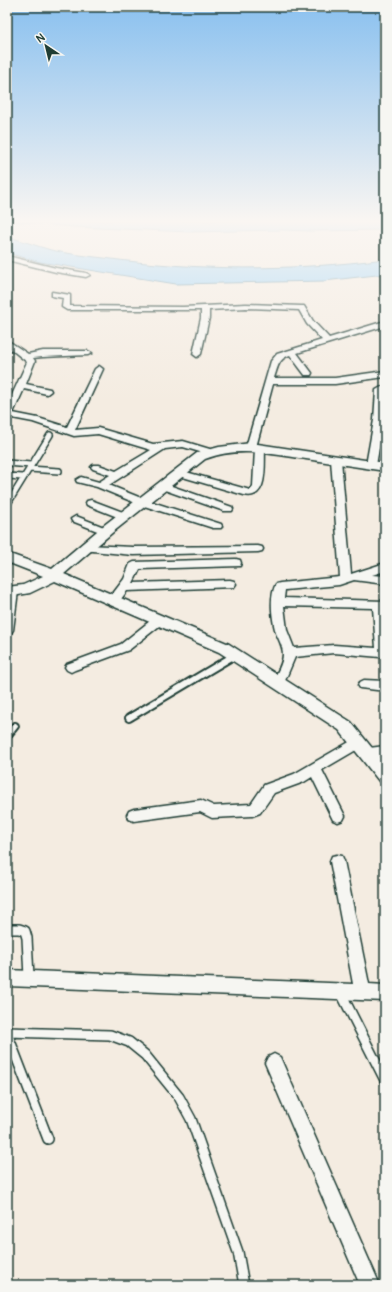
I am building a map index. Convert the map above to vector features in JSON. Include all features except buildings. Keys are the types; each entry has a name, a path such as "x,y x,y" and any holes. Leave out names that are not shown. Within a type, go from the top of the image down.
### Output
{"street":[{"path":"55,294 67,297 67,308 205,308 251,306 301,308 310,322 327,341"},
{"path":"197,354 205,318 205,308"},
{"path":"179,473 248,493 255,491 258,486 255,448 269,381 275,361 280,356 385,323"},
{"path":"7,342 28,357 31,361 22,386 8,411 9,415 35,420 69,432 80,433 98,431 152,447 162,448 183,444 210,452"},
{"path":"292,352 308,372"},
{"path":"28,357 43,354 88,353"},
{"path":"69,432 80,412 99,369"},
{"path":"269,381 335,381 383,375 384,388 380,390 382,420 371,465"},
{"path":"22,386 47,391"},
{"path":"102,485 162,448"},
{"path":"7,630 10,592 26,590 41,583 54,574 124,516 201,456 210,452 222,449 255,448 385,467"},
{"path":"336,460 350,578"},
{"path":"96,467 118,475"},
{"path":"81,480 102,485 142,502 217,526"},
{"path":"163,486 228,509"},
{"path":"91,503 124,516"},
{"path":"76,519 105,531"},
{"path":"86,548 133,552 258,549"},
{"path":"7,556 54,574 224,648 345,726 385,776"},
{"path":"114,600 129,580 134,567 138,565 236,563"},
{"path":"278,683 287,663 289,652 280,630 278,590 280,587 330,583 385,567"},
{"path":"350,578 385,580"},
{"path":"124,587 230,584"},
{"path":"278,602 382,605 382,652 328,649 289,652"},
{"path":"71,667 125,646 159,620"},
{"path":"364,685 385,686"},
{"path":"134,815 201,806 212,812 256,809 269,789 299,778 362,747 385,751"},
{"path":"315,769 338,816"},
{"path":"337,861 363,993"},
{"path":"7,978 385,994"},
{"path":"274,1063 370,1285"}],"lane":[{"path":"7,504 50,435"},
{"path":"7,462 59,471"},
{"path":"7,476 23,477"},
{"path":"130,718 235,655"},
{"path":"7,736 15,726"},
{"path":"7,929 19,929 25,931 27,938 29,979"},
{"path":"340,992 385,1080"},
{"path":"48,1139 7,1032 110,1035 129,1042 145,1054 179,1097 191,1119 238,1252 244,1285"}],"water":[{"path":"159,281 310,281 176,284"}]}
